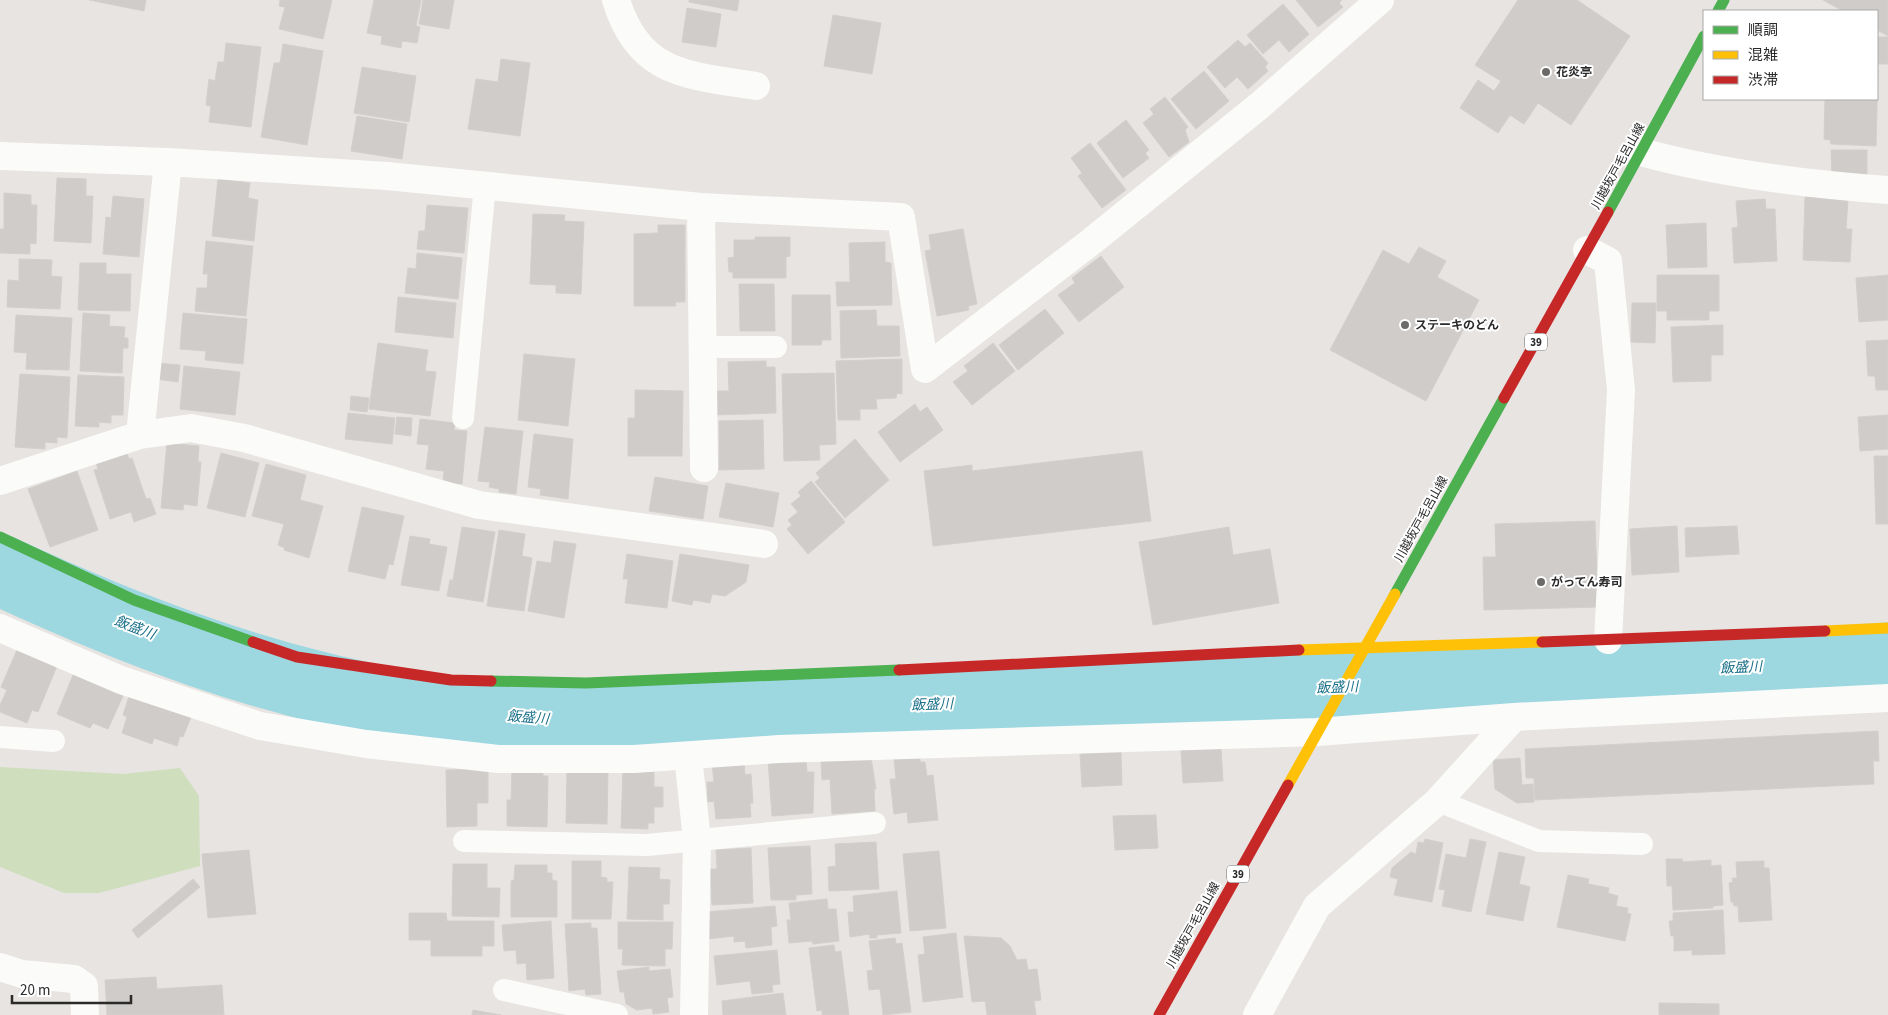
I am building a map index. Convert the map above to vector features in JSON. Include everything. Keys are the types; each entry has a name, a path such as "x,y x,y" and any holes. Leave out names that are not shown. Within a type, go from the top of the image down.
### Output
{"street":[{"path":"616,0 620,16 639,45 664,66 689,75 756,86"},
{"path":"0,156 168,162 387,176 701,207 901,217 925,370 1092,241 1259,106 1380,0"},
{"name":"川越坂戸毛呂山線","path":"1159,1015 1587,250 1703,38"},
{"path":"1641,152 1708,168 1824,186 1888,190"},
{"path":"140,434 168,162"},
{"path":"701,207 704,468"},
{"path":"1587,250 1608,261 1620,390 1608,640"},
{"path":"0,481 140,434 191,428 244,438 479,505 764,544"},
{"path":"0,537 134,600 297,657 451,680 586,683 714,679 1365,647 1608,640 1888,628"},
{"path":"0,628 121,680 260,726 366,744 498,759 634,759 778,749 1317,732 1514,717 1888,698"},
{"path":"1257,1015 1317,906 1438,801 1514,717"},
{"path":"688,756 697,840 694,1015"},
{"path":"0,967 22,974 74,979 84,986 85,1015"}],"lane":[{"path":"464,418 485,186"},
{"path":"702,347 776,347"},
{"path":"0,737 54,740"},
{"path":"1438,801 1539,841 1642,844"},
{"path":"464,842 647,845 875,823"},
{"path":"504,990 617,1015"}],"green space":[{"path":"0,767 123,774 180,768 199,796 200,866 99,893 64,893 0,867"}],"building":[{"path":"89,0 146,0 144,11"},
{"path":"280,0 332,0 323,39 279,29 285,7 279,6"},
{"path":"374,0 421,0 416,26 420,27 417,43 402,41 401,48 381,44 382,36 367,33"},
{"path":"423,0 454,0 449,29 419,24"},
{"path":"689,0 739,0 737,11 689,2"},
{"path":"1296,0 1342,0 1339,3 1343,7 1318,27"},
{"name":"花炎亭","path":"1518,0 1577,0 1630,36 1571,125 1538,103 1524,124 1510,115 1498,133 1460,108 1478,80 1494,91 1501,81 1475,65"},
{"path":"1823,0 1888,0 1888,36 1878,31 1878,10 1841,10"},
{"path":"1283,4 1309,34 1289,52 1279,40 1263,54 1247,35"},
{"path":"687,8 721,14 716,47 682,42"},
{"path":"833,15 881,23 872,74 824,66"},
{"path":"1878,37 1888,37 1888,64 1878,64"},
{"path":"1238,40 1245,47 1250,43 1268,63 1265,67 1268,71 1248,89 1237,77 1225,88 1207,67"},
{"path":"226,43 261,47 251,127 209,122 211,106 206,105 209,79 215,81 218,62 224,62"},
{"path":"283,44 323,51 307,145 261,137 274,63 280,63"},
{"path":"501,59 530,63 520,136 468,129 476,79 498,82"},
{"path":"362,67 416,76 409,122 354,113"},
{"path":"1204,71 1229,101 1196,129 1171,99"},
{"path":"1165,97 1188,127 1185,130 1189,142 1169,157 1143,123 1154,114 1150,109"},
{"path":"1825,100 1877,100 1876,146 1831,144 1830,140 1824,139"},
{"path":"357,116 407,124 402,159 351,151"},
{"path":"1126,120 1149,150 1145,153 1149,158 1123,178 1097,143"},
{"path":"1090,143 1126,190 1102,208 1078,176 1082,173 1071,158"},
{"path":"1831,150 1867,150 1867,176 1832,176"},
{"path":"57,178 86,179 86,196 93,196 91,243 54,241"},
{"path":"218,179 250,183 248,198 258,200 254,241 212,236"},
{"path":"4,193 31,195 31,205 37,205 36,244 30,243 30,254 0,253 0,229 4,229"},
{"path":"113,196 144,199 139,257 103,254 106,217 111,218"},
{"path":"1805,197 1848,199 1846,229 1852,229 1850,262 1803,260"},
{"path":"1765,199 1766,209 1775,209 1777,261 1734,263 1732,228 1738,227 1736,201"},
{"path":"427,205 468,208 464,253 417,249 419,231 425,231"},
{"path":"533,214 565,215 564,221 584,222 581,294 556,293 556,285 530,284"},
{"path":"1706,223 1707,267 1668,268 1666,225"},
{"path":"658,225 685,225 685,302 675,302 676,306 634,306 634,234 658,233"},
{"path":"963,229 977,304 968,306 969,310 937,316 925,251 931,250 929,235"},
{"path":"755,237 790,237 790,256 786,257 786,278 733,278 733,272 729,272 728,258 734,257 734,240 755,240"},
{"path":"206,241 253,246 246,316 195,311 197,288 207,288 208,274 203,274"},
{"path":"885,242 885,262 891,263 892,305 837,306 836,282 850,282 849,243"},
{"name":"ステーキのどん","path":"1419,247 1446,261 1437,277 1479,300 1426,401 1330,350 1383,250 1409,264"},
{"path":"417,253 462,258 458,299 405,293 408,268 416,269"},
{"path":"1101,256 1124,287 1079,322 1058,295 1075,283 1072,278"},
{"path":"19,259 52,260 51,276 62,277 60,309 7,307 8,280 19,281"},
{"path":"80,263 106,263 106,274 131,274 130,311 78,310"},
{"path":"1657,275 1719,275 1719,311 1709,311 1709,320 1667,320 1667,311 1657,311"},
{"path":"1888,275 1888,320 1859,322 1856,278"},
{"path":"739,284 774,284 775,331 740,331"},
{"path":"792,295 830,295 831,340 822,340 821,345 792,345"},
{"path":"398,297 456,303 453,338 395,332"},
{"path":"1632,303 1656,303 1655,343 1631,342"},
{"path":"1045,309 1064,333 1018,370 999,345"},
{"path":"876,310 877,326 899,326 900,356 841,358 840,311"},
{"path":"83,313 110,315 109,326 125,327 124,338 128,338 128,348 123,348 122,373 80,371"},
{"path":"183,313 247,319 243,364 205,360 206,351 180,349"},
{"path":"16,315 72,318 69,370 26,369 27,353 14,352"},
{"path":"1723,325 1723,355 1711,355 1711,381 1673,382 1671,327"},
{"path":"1888,340 1888,390 1876,390 1875,376 1868,376 1866,341"},
{"path":"378,343 428,350 425,371 436,372 430,416 369,409"},
{"path":"993,343 1015,371 972,405 953,382 968,371 964,366"},
{"path":"524,354 575,359 568,426 518,420"},
{"path":"902,359 902,394 897,393 896,398 876,399 877,409 860,409 860,420 838,420 836,361"},
{"path":"766,361 766,367 775,367 776,413 715,415 715,391 729,391 728,362"},
{"path":"157,363 180,365 178,382 156,379"},
{"path":"184,366 240,372 235,415 180,409"},
{"path":"834,373 836,444 819,445 820,460 784,461 782,374"},
{"path":"20,374 70,377 67,438 57,437 57,443 45,442 45,449 15,447"},
{"path":"78,375 124,377 123,415 111,415 111,423 99,422 99,427 75,426"},
{"path":"635,390 683,391 682,456 628,456 628,418 635,418"},
{"path":"351,396 369,398 367,412 350,410"},
{"path":"915,404 920,412 927,407 943,430 900,462 878,432"},
{"path":"348,413 395,418 392,444 345,439"},
{"path":"1888,415 1888,449 1860,451 1858,417"},
{"path":"397,417 412,418 411,436 395,434"},
{"path":"420,419 455,423 454,430 467,431 462,484 443,482 444,471 426,469 429,445 417,444"},
{"path":"763,420 764,469 719,470 719,421"},
{"path":"485,427 523,431 516,494 499,492 499,489 489,487 490,482 478,481"},
{"path":"534,434 573,439 568,499 540,495 541,489 528,487"},
{"path":"855,439 889,480 845,518 815,482 820,478 816,473"},
{"path":"167,443 199,446 198,462 201,462 197,506 184,504 183,510 161,508"},
{"path":"126,451 129,459 132,458 146,499 150,498 156,514 134,522 131,512 110,519 94,470 98,469 96,462"},
{"path":"1142,451 1151,521 933,546 924,471 972,465 972,471"},
{"path":"221,453 259,463 245,517 207,508"},
{"path":"1874,456 1888,456 1888,524 1876,524"},
{"path":"266,464 306,475 300,500 323,506 309,558 284,550 285,548 278,545 284,524 252,516"},
{"path":"77,471 98,530 50,547 28,489"},
{"path":"655,477 708,486 703,519 649,511"},
{"path":"811,481 845,522 808,554 787,529 792,525 788,520 798,512 791,504 801,496 798,492"},
{"path":"726,483 779,493 773,527 719,517"},
{"path":"362,507 404,516 393,565 389,564 385,579 348,571"},
{"name":"がってん寿司","path":"1595,521 1598,607 1484,610 1483,557 1496,557 1495,524"},
{"path":"1677,526 1679,572 1632,575 1630,529"},
{"path":"1737,526 1739,554 1686,557 1685,528"},
{"path":"462,527 495,532 483,602 447,596 450,580 453,580"},
{"path":"1229,527 1233,555 1270,549 1279,603 1153,625 1139,542"},
{"path":"499,530 525,534 522,556 532,558 524,611 487,606"},
{"path":"410,536 430,539 429,544 447,547 439,591 401,585"},
{"path":"554,541 576,544 564,618 528,611 537,561 551,563"},
{"path":"627,554 673,561 667,608 625,603 628,579 623,579"},
{"path":"680,554 749,565 746,582 725,596 712,594 710,603 693,600 692,605 672,601"},
{"path":"17,650 57,666 38,712 32,710 27,723 0,712 0,705 7,690 1,687"},
{"path":"73,675 123,696 108,729 93,723 90,728 57,714"},
{"path":"129,696 191,717 183,737 180,736 177,746 154,738 152,744 122,733 127,717 123,715"},
{"path":"1878,731 1879,761 1873,761 1874,784 1535,800 1534,778 1526,778 1525,749"},
{"path":"1221,748 1223,781 1183,783 1181,750"},
{"path":"1121,752 1122,785 1082,787 1080,754"},
{"path":"806,757 807,772 814,772 813,813 772,816 768,760"},
{"path":"871,757 876,789 874,789 875,811 832,814 830,779 822,780 821,761"},
{"path":"920,757 920,762 925,762 927,776 933,775 938,820 908,823 907,812 894,814 890,779 896,779 894,759"},
{"path":"1520,758 1522,785 1533,784 1534,802 1517,803 1495,789 1493,760"},
{"path":"744,762 745,775 751,774 753,803 750,803 751,817 716,819 714,801 708,802 707,782 714,782 712,764"},
{"path":"488,769 488,803 477,803 477,826 447,827 446,770"},
{"path":"512,769 543,770 543,776 548,776 547,827 507,826 507,800 511,800"},
{"path":"567,770 608,771 607,824 566,823"},
{"path":"623,770 654,771 654,787 663,787 663,807 654,807 654,823 648,823 648,829 621,828"},
{"path":"1156,815 1158,848 1115,850 1113,816"},
{"path":"1425,839 1443,843 1432,902 1394,895 1398,879 1390,877 1392,868 1411,852 1416,854 1418,842 1424,843"},
{"path":"1470,839 1486,842 1471,912 1442,906 1445,890 1439,889 1446,854 1466,858"},
{"path":"876,842 879,889 829,891 828,867 836,866 835,844"},
{"path":"810,846 812,894 796,895 796,900 771,900 768,848"},
{"path":"751,848 753,903 712,905 710,869 717,869 716,850"},
{"path":"249,850 256,914 208,918 202,854"},
{"path":"939,851 946,928 910,931 903,854"},
{"path":"1499,852 1525,857 1519,884 1530,887 1523,921 1486,914"},
{"path":"1666,859 1682,859 1683,862 1711,860 1711,866 1721,865 1723,905 1713,906 1713,908 1673,910 1672,886 1667,886"},
{"path":"572,861 601,861 601,877 607,878 607,882 613,882 611,919 572,919"},
{"path":"1764,861 1764,868 1769,868 1772,920 1739,922 1738,906 1734,906 1733,902 1731,902 1729,883 1733,882 1732,878 1737,878 1736,862"},
{"path":"453,864 487,864 487,888 500,888 499,917 452,916"},
{"path":"515,865 547,865 547,873 552,873 552,880 557,881 557,917 511,917 511,881 514,880"},
{"path":"629,867 660,868 659,879 670,880 669,904 663,904 663,920 627,919"},
{"path":"1568,875 1589,879 1588,884 1609,888 1608,893 1618,896 1616,906 1628,908 1627,913 1631,914 1625,941 1557,927"},
{"path":"193,879 200,887 138,938 132,930"},
{"path":"897,891 901,933 877,935 877,938 870,938 869,934 850,937 848,912 854,912 853,896"},
{"path":"827,899 828,909 836,909 839,941 813,944 812,941 789,943 787,920 791,920 789,903"},
{"path":"775,906 777,926 771,927 772,945 746,948 745,941 734,942 734,936 708,939 706,912"},
{"path":"1723,910 1725,954 1692,955 1692,950 1674,951 1674,936 1671,936 1669,921 1673,921 1673,913"},
{"path":"409,913 446,913 447,921 494,921 494,946 482,946 482,956 431,956 431,940 409,940"},
{"path":"551,921 554,978 527,980 526,963 517,964 516,950 504,951 502,925"},
{"path":"618,922 673,922 672,949 665,949 665,966 622,965 623,949 618,949"},
{"path":"591,923 591,928 597,928 601,994 586,995 585,989 569,991 565,924"},
{"path":"956,933 963,997 923,1002 918,955 925,954 923,937"},
{"path":"964,936 1001,938 1010,946 1017,960 1026,959 1028,970 1037,969 1041,1000 1034,1001 1036,1015 987,1015 985,1001 972,1002"},
{"path":"895,938 896,944 902,943 911,1012 883,1015 880,989 869,990 867,971 873,970 869,941"},
{"path":"834,945 835,952 841,951 849,1015 822,1015 822,1010 817,1011 809,948"},
{"path":"777,950 780,984 772,985 773,992 752,994 750,981 717,985 714,956"},
{"path":"649,967 649,971 670,969 673,997 667,998 669,1012 653,1014 652,1008 637,1010 626,1004 624,992 620,992 617,971"},
{"path":"156,977 157,989 222,985 224,1015 107,1015 105,980"},
{"path":"783,993 786,1015 723,1015 722,1001"},
{"path":"1659,1003 1719,1004 1719,1015 1659,1015"},
{"path":"473,1010 501,1015 472,1015"}],"waterway":[{"name":"飯盛川","path":"0,570 149,634 251,669 356,696 409,706 486,715 524,717 562,718 770,712 1200,692 1562,678 1888,658"}],"traffic: fast":[{"path":"1719,10 1724,0"},
{"path":"1608,212 1703,38"},
{"path":"1395,594 1504,398"},
{"path":"0,537 134,600 253,642"},
{"path":"491,681 586,683 899,670"}],"traffic: slow":[{"path":"1288,785 1395,594"},
{"path":"1825,631 1888,628"},
{"path":"1299,650 1542,642"}],"traffic: jam":[{"path":"1504,398 1608,212"},
{"path":"1542,642 1825,631"},
{"path":"253,642 297,657 451,680 491,681"},
{"path":"899,670 1299,650"},
{"path":"1159,1015 1288,785"}],"place":[{"name":"花炎亭","path":"1546,72"},
{"name":"ステーキのどん","path":"1405,325"},
{"name":"がってん寿司","path":"1541,582"}]}
